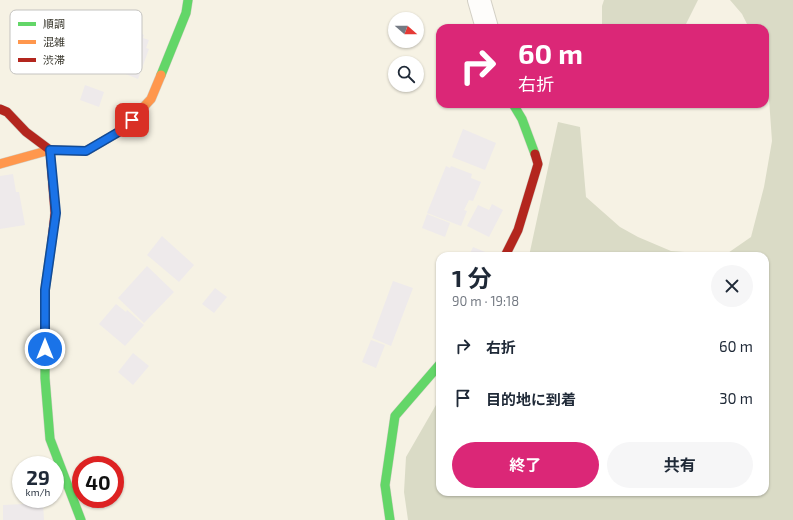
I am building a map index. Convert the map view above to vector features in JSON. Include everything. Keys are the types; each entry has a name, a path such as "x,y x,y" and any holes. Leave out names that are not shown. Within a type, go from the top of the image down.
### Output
{"street":[{"path":"0,164 50,150 86,151 122,130 151,99 186,13 188,0"},
{"path":"479,0 486,24"},
{"path":"507,252 518,230 538,164 522,119 515,108"},
{"path":"0,109 7,112 26,132 50,150 56,213 45,290 46,386 50,438 81,520"},
{"path":"390,520 385,485 395,416 436,369"}],"green space":[{"path":"604,0 698,0 686,24 602,24 602,6"},
{"path":"730,0 793,0 793,520 408,520 404,492 406,457 436,405 436,496 769,496 769,252 729,252 751,237 764,187 772,141 769,99 769,24 747,24 742,14"},
{"path":"558,122 580,127 586,197 620,227 638,237 671,251 684,252 530,252"}],"building":[{"path":"142,34 144,35 143,38 149,40 146,48 149,49 142,68"},
{"path":"126,74 140,74 138,79"},
{"path":"85,85 104,92 99,107 80,100"},
{"path":"463,129 496,143 485,170 452,157"},
{"path":"446,166 450,168 451,166 472,174 471,178 481,182 473,201 469,200 464,210 467,211 461,226 427,213"},
{"path":"13,174 16,192 19,192 25,225 0,229 0,176"},
{"path":"492,204 503,210 489,237 467,226 478,205 489,210"},
{"path":"427,214 450,223 445,237 422,228"},
{"path":"162,236 194,265 179,282 147,255"},
{"path":"473,247 485,252 471,252"},
{"path":"147,266 174,292 144,323 118,298"},
{"path":"393,281 413,288 391,346 372,338"},
{"path":"215,288 227,297 214,313 202,304"},
{"path":"116,304 126,312 127,310 144,325 125,346 99,324"},
{"path":"371,340 385,345 376,368 362,362"},
{"path":"133,353 149,366 133,385 118,372"},
{"path":"3,505 12,505 12,508 43,508 44,520 3,520"}],"traffic: fast":[{"path":"161,75 186,13 188,0"},
{"path":"515,108 522,119 535,154"},
{"path":"52,240 45,290 45,378 50,439 81,520"},
{"path":"390,520 385,485 395,416 436,369"}],"traffic: slow":[{"path":"0,164 50,150 86,151 122,130 151,99 161,75"}],"traffic: jam":[{"path":"0,109 7,112 26,132 50,150 55,213 52,240"},
{"path":"507,252 518,230 538,164 535,154"}],"route":[{"path":"45,349 45,290 56,213 50,150 86,151 122,130 132,120"}]}
